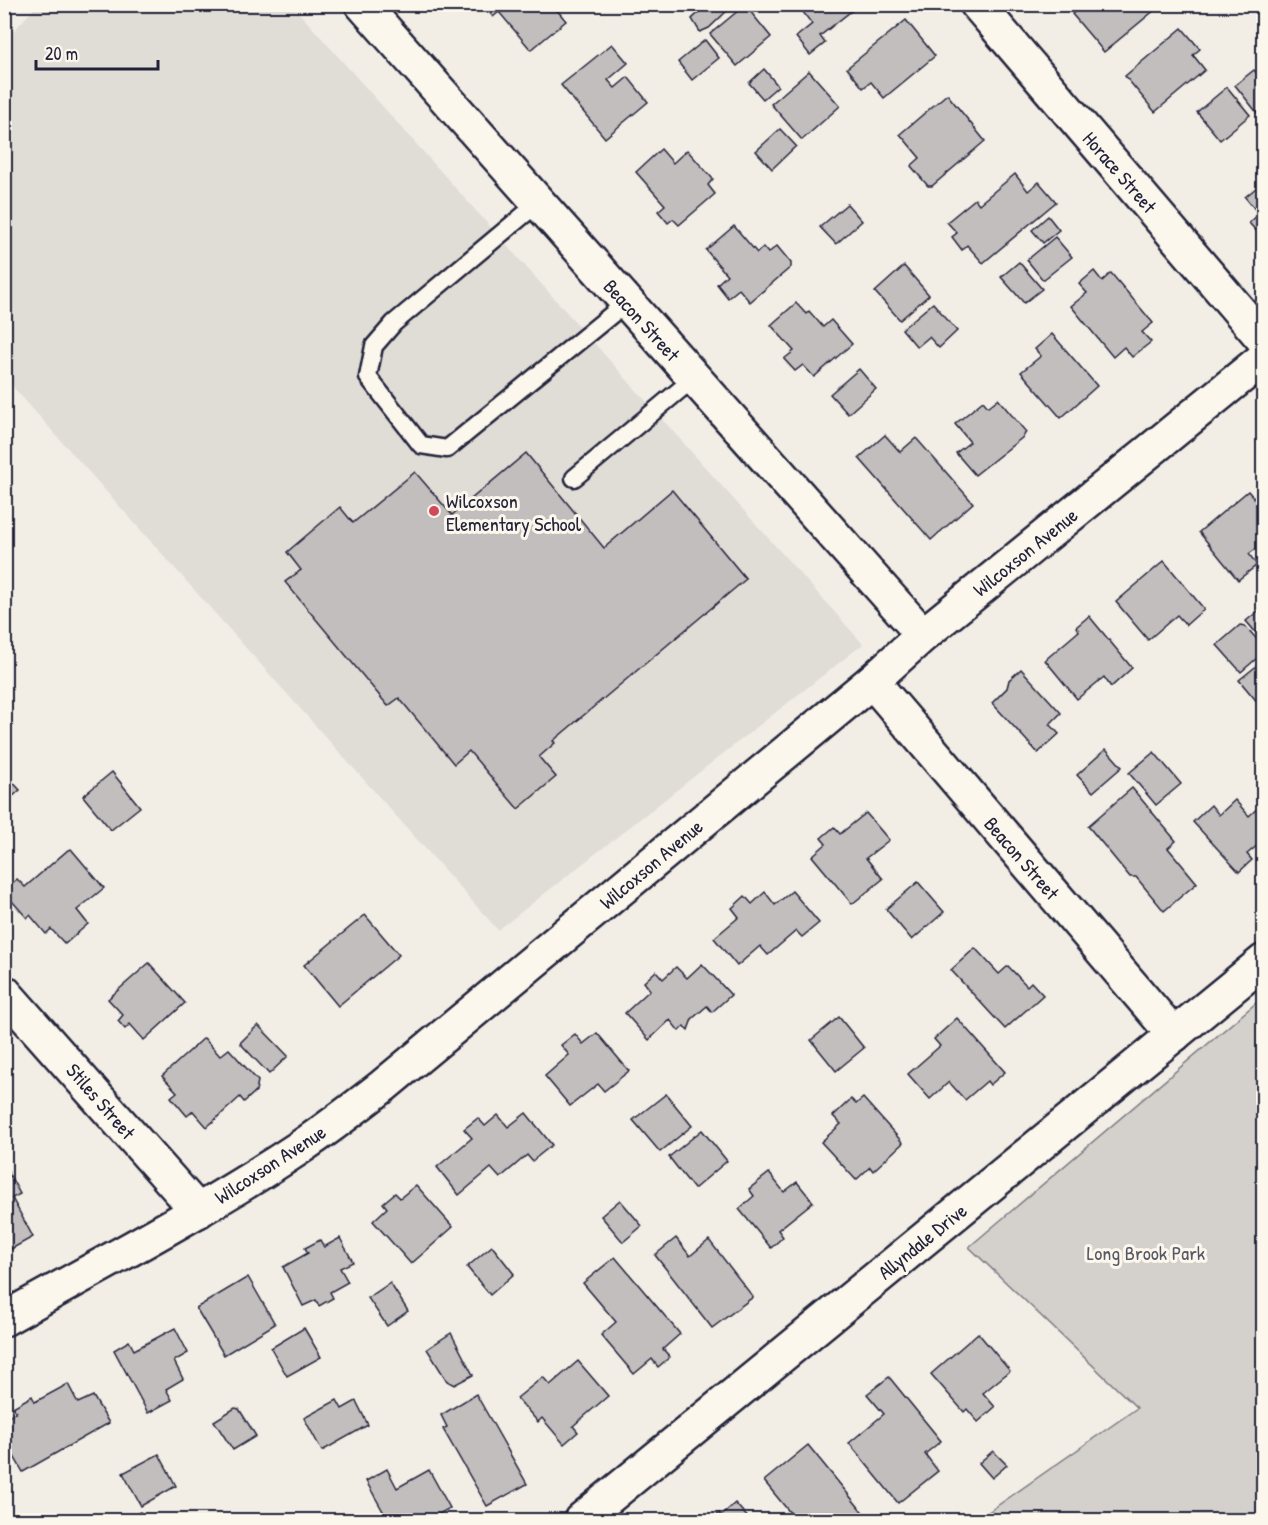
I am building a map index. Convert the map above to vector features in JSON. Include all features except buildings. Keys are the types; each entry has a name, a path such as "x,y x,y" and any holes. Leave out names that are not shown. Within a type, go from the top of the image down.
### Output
{"street":[{"name":"Beacon Street","path":"362,4 923,635"},
{"name":"Horace Street","path":"977,4 1263,340"},
{"name":"Wilcoxson Avenue","path":"4,1319 198,1211 302,1146 383,1086 872,681 923,635 1263,358"},
{"name":"Beacon Street","path":"872,681 1174,1035"},
{"name":"Allyndale Drive","path":"581,1521 1263,961"},
{"name":"Stiles Street","path":"4,992 198,1211"}],"lane":[{"path":"538,203 394,323 374,346 368,377 421,445 447,448 627,302"},
{"path":"574,478 694,378"}],"shaded area":[{"name":"Wilcoxson Elementary School","path":"37,5 292,5 863,644 498,930 5,378 4,42"}],"green space":[{"name":"Long Brook Park","path":"1263,997 1263,1520 977,1520 1137,1408 969,1247"}],"place":[{"name":"Wilcoxson Elementary School","path":"434,511"}]}
